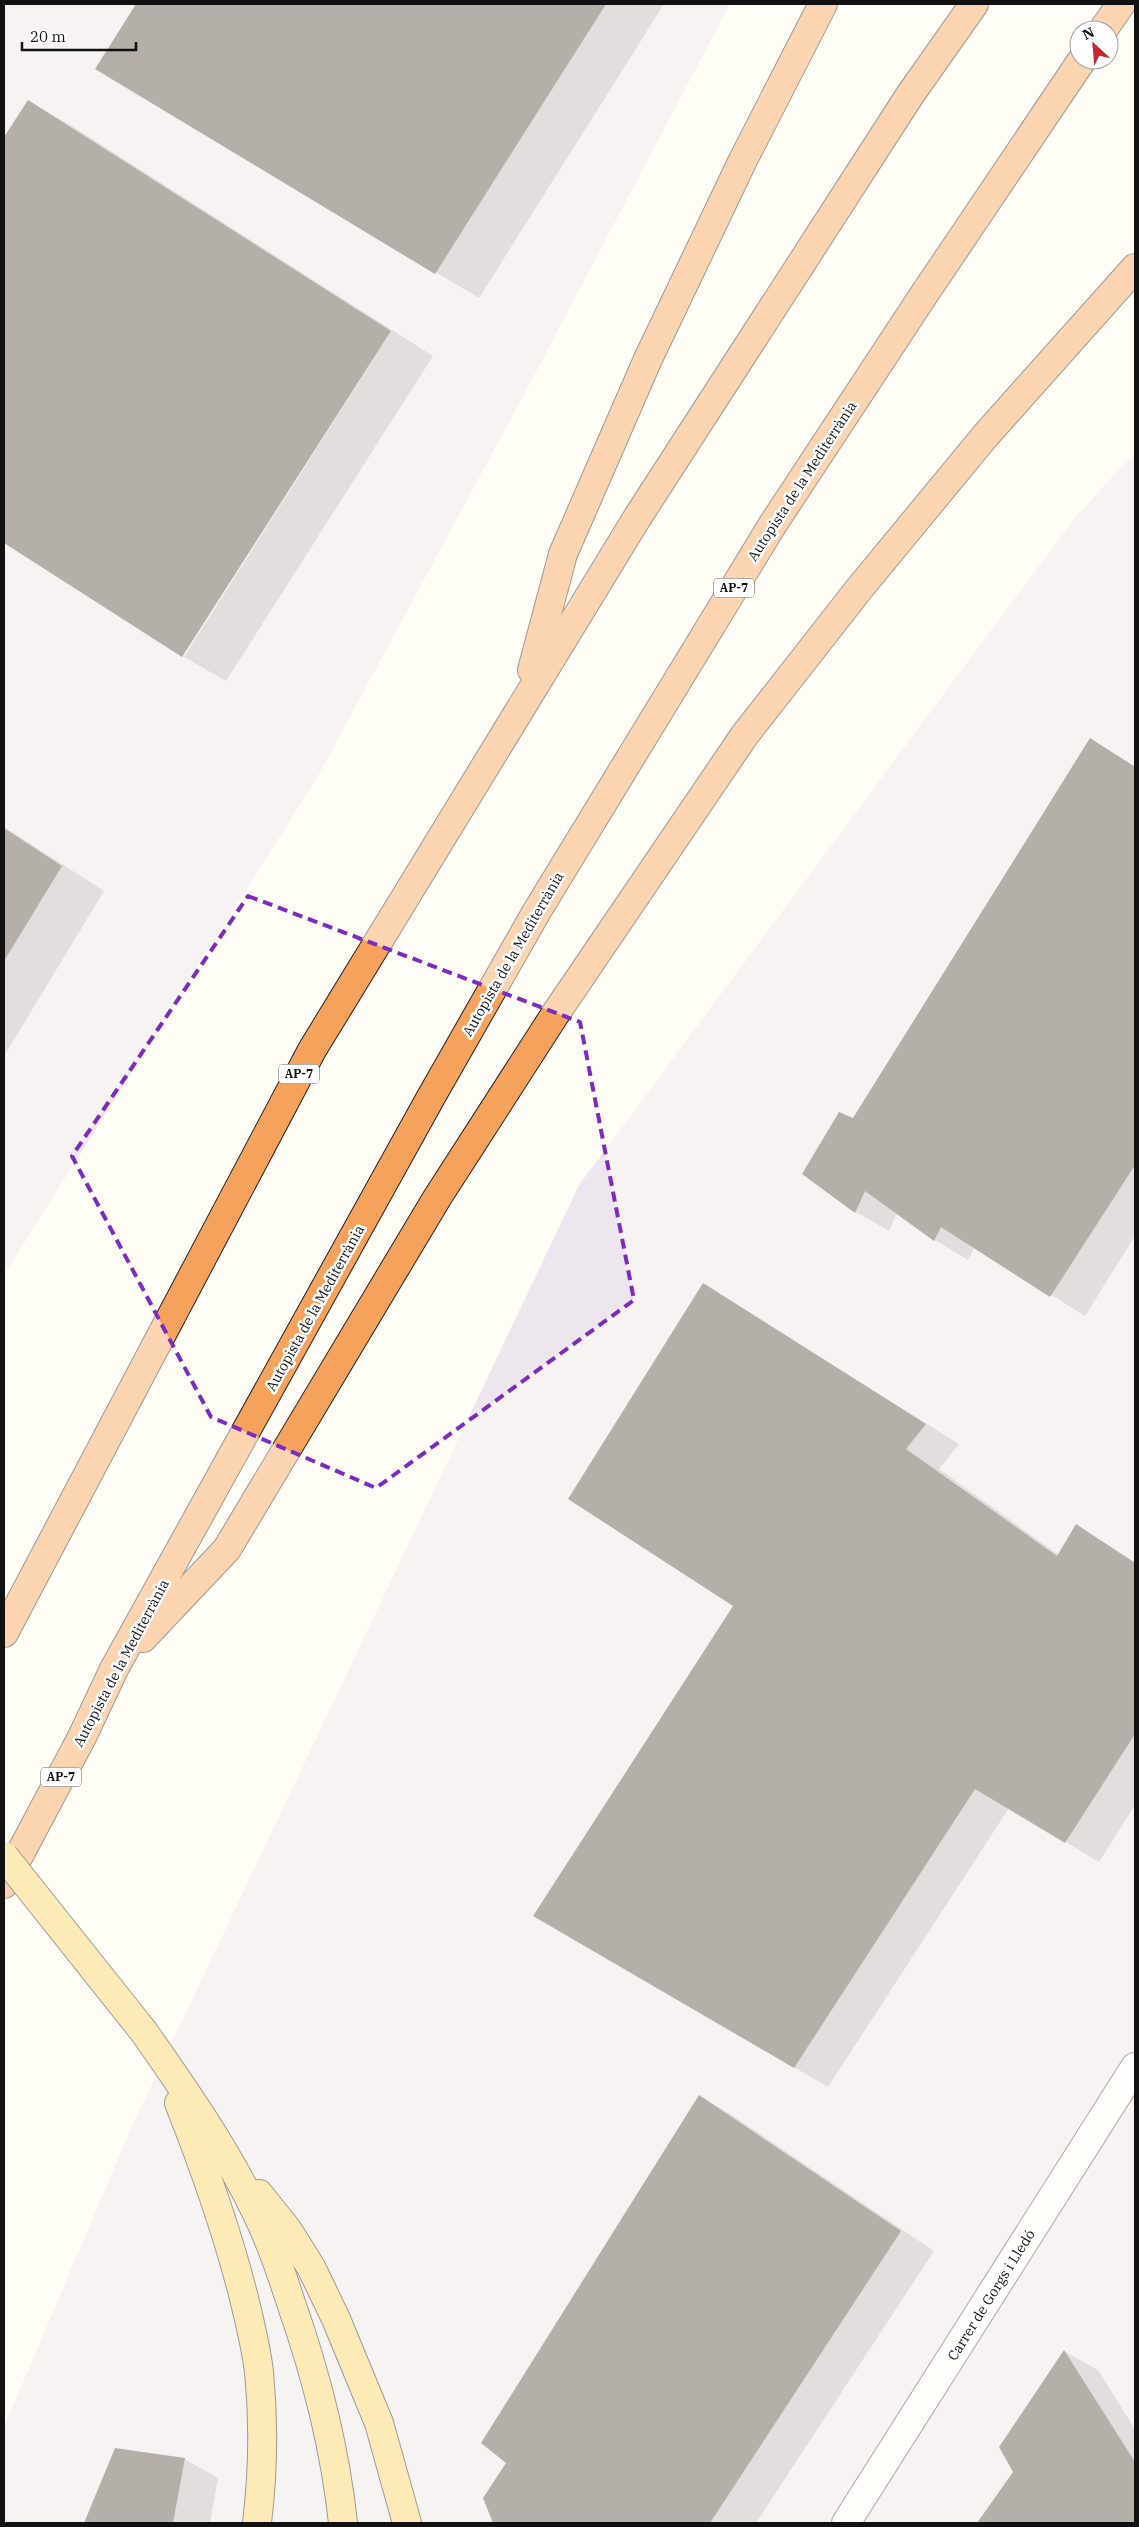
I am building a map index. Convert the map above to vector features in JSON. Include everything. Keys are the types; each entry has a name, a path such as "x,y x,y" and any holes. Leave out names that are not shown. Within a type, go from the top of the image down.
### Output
{"highway":[{"path":"524,698 563,554 648,359 743,160 823,4"},
{"name":"AP-7","path":"4,1633 312,1050 524,698 743,350 910,95 974,4"},
{"path":"1110,20 1121,4"},
{"name":"Autopista de la Mediterrània","path":"4,1884 82,1737 114,1668 427,1104 537,912 774,524 923,296 1075,70"},
{"path":"114,1668 227,1549 453,1174 556,1013 744,736 859,589 979,443 1135,268"}],"main road":[{"path":"4,1856 144,2032 222,2148 259,2218 304,2339 320,2395 343,2523"},
{"path":"144,2032 176,2096 203,2162 230,2240 248,2317 259,2370 262,2425 257,2523"},
{"path":"222,2148 287,2229 311,2267 336,2319 379,2423 407,2523"}],"street":[{"name":"Carrer de Gorgs i Lledó","path":"846,2523 1135,2067"}],"highlighted area":[{"path":"248,896 580,1022 634,1300 376,1488 211,1417 72,1156"}],"shaded area":[{"path":"4,4 730,4 527,389 318,776 4,1275"},
{"path":"1135,452 1135,2523 4,2523 4,2427 132,2126 579,1185 1073,520"}],"building":[{"path":"136,4 606,4 435,274 95,69"},
{"path":"28,100 391,331 182,657 4,543 4,137"},
{"path":"1090,738 1135,767 1135,1165 1050,1297 941,1227 934,1241 865,1191 855,1213 802,1174 839,1112 853,1118"},
{"path":"4,828 62,866 4,961"},
{"path":"703,1283 926,1424 906,1449 1057,1556 1076,1524 1135,1563 1135,1734 1065,1843 975,1789 794,2068 533,1916 733,1606 568,1499"},
{"path":"699,2095 901,2231 710,2523 493,2523 483,2498 506,2463 481,2443"},
{"path":"1064,2350 1135,2462 1135,2523 977,2523 1013,2472 999,2447"},
{"path":"115,2448 185,2458 173,2523 84,2523"}]}
